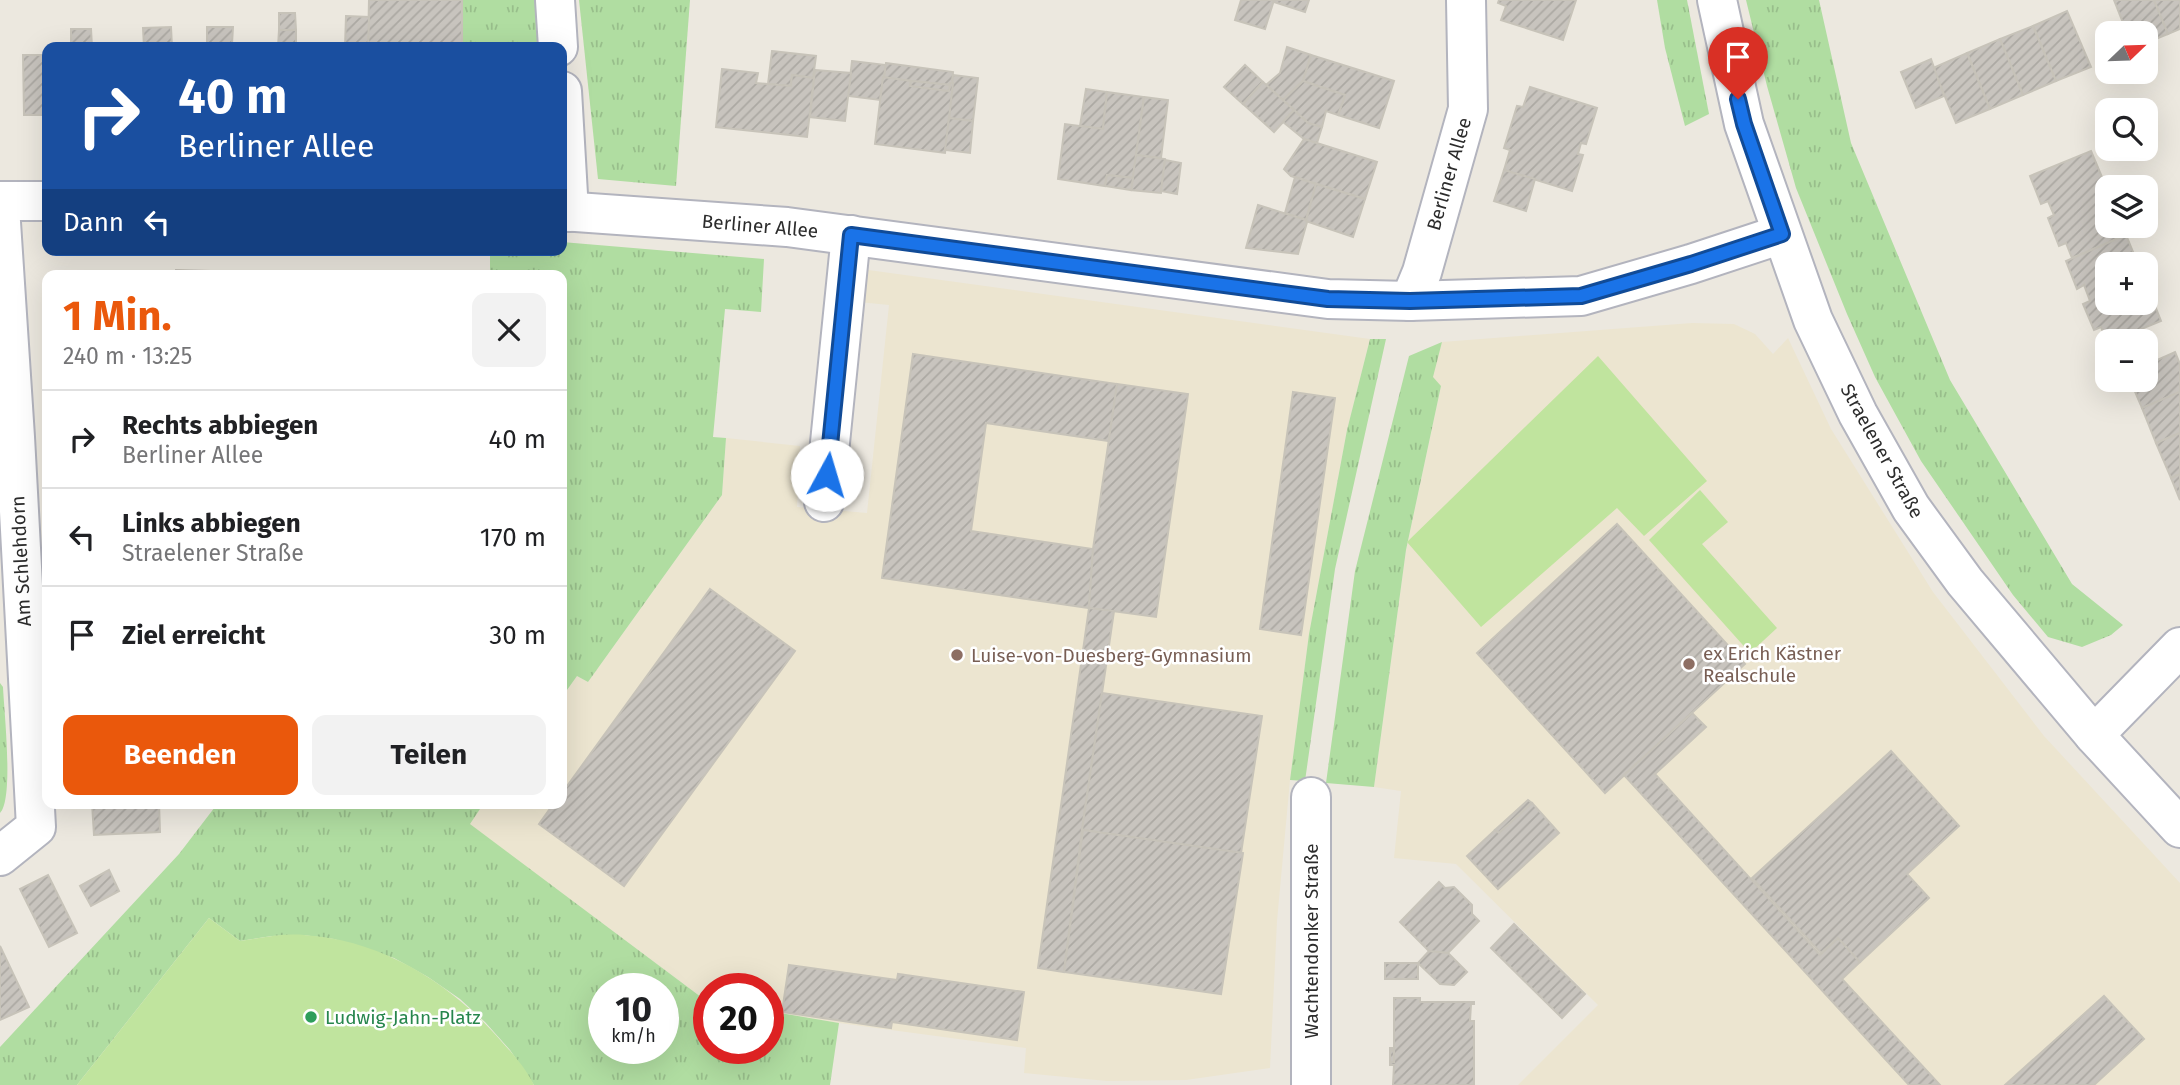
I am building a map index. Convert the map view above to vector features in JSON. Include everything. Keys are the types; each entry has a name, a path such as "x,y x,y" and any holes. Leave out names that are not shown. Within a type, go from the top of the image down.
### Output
{"street":[{"path":"555,0 558,42"},
{"name":"Berliner Allee","path":"1410,301 1422,272 1468,109 1466,0"},
{"name":"Straelener Straße","path":"1717,0 1744,124 1813,320 1858,414 1911,508 1965,582 2094,735 2180,828"},
{"path":"0,201 42,201"},
{"name":"Am Schlehdorn","path":"0,207 13,638 36,827 0,856"},
{"name":"Berliner Allee","path":"567,212 787,227 1328,299 1410,301 1581,296 1782,234"},
{"path":"824,502 851,235"},
{"path":"2094,735 2180,647"},
{"name":"Wachtendonker Straße","path":"1311,797 1311,1085"}],"shaded area":[{"name":"Luise-von-Duesberg-Gymnasium","path":"861,269 1370,339 1347,430 1309,634 1290,780 1277,921 1270,1068 1186,1080 1107,1081 1024,1073 1026,1048 784,1014 784,973 693,973 693,991 679,981 679,973 669,973 469,824 480,809 567,809 567,690 577,676 588,682 722,495 726,438 800,446 797,507 867,513 889,305 859,302"},
{"name":"ex Erich Kästner Realschule","path":"1692,323 1734,324 1755,334 1773,354 1788,338 1831,429 1933,592 2044,736 2180,883 2180,1085 1518,1085 1598,1005 1456,864 1394,858 1401,791 1374,787 1406,550 1441,386 1432,377 1442,342"}],"green space":[{"path":"462,0 547,0 548,42 462,42"},
{"path":"579,0 690,0 676,186 598,179"},
{"path":"1657,0 1687,0 1709,114 1685,126 1665,48"},
{"path":"1746,0 1819,0 1851,143 1950,380 2072,584 2123,625 2111,635 2082,647 2048,637 2013,595 1921,461 1875,377 1796,188"},
{"path":"567,242 764,259 761,312 725,309 713,437 726,438 722,495 588,682 577,676 567,690 567,270 490,270 490,256 567,256"},
{"path":"1370,339 1386,339 1335,569 1305,781 1290,780 1309,634 1347,430"},
{"path":"1442,342 1433,377 1441,386 1406,550 1374,787 1326,783 1355,571 1409,356"},
{"path":"1598,356 1707,481 1644,536 1617,508 1481,627 1407,542"},
{"path":"1700,490 1728,522 1702,544 1777,628 1750,653 1649,540"},
{"path":"0,683 3,687 7,791 0,813"},
{"path":"213,809 480,809 470,824 669,973 588,973 588,1064 679,1064 679,981 693,991 693,1064 784,1064 784,1014 839,1023 830,1085 534,1085 510,1050 460,999 394,958 334,939 303,935 240,941 209,918 77,1085 0,1085 0,1047 179,854"},
{"name":"Ludwig-Jahn-Platz","path":"209,918 240,941 288,935 333,939 388,956 414,969 438,984 482,1021 515,1057 534,1085 77,1085"}],"building":[{"path":"369,0 462,0 462,42 368,42"},
{"path":"1241,0 1274,0 1265,29 1235,20"},
{"path":"1274,0 1309,0 1305,12"},
{"path":"1499,0 1576,0 1563,40 1501,20 1506,6 1498,3"},
{"path":"2114,0 2154,0 2168,34 2158,38 2158,21 2122,21"},
{"path":"2154,0 2180,0 2180,29 2168,34"},
{"path":"2067,11 2091,67 2056,81 2033,26"},
{"path":"279,13 295,13 296,30 279,30"},
{"path":"346,16 369,17 368,42 345,42"},
{"path":"2033,26 2056,81 2023,95 2000,39"},
{"path":"171,27 172,42 144,42 143,28"},
{"path":"207,27 233,27 232,42 207,42"},
{"path":"71,29 91,29 92,42 71,42"},
{"path":"279,30 296,30 296,42 278,42"},
{"path":"2000,39 2023,95 1990,109 1967,53"},
{"path":"1287,47 1311,55 1303,81 1283,100 1266,85 1280,73"},
{"path":"772,51 816,56 813,78 792,75 791,86 768,84"},
{"path":"1967,53 1990,109 1956,123 1933,68"},
{"path":"23,55 42,55 42,115 24,115"},
{"path":"1311,55 1394,81 1379,128 1338,115 1345,95 1303,81"},
{"path":"1931,59 1944,96 1916,108 1901,72"},
{"path":"852,61 886,65 880,100 848,96"},
{"path":"886,63 953,72 952,84 884,78"},
{"path":"1245,65 1263,82 1243,104 1224,87"},
{"path":"722,69 758,73 756,83 791,86 792,75 814,78 807,137 716,127"},
{"path":"815,70 851,73 845,121 810,117"},
{"path":"953,75 978,78 973,121 949,118"},
{"path":"883,77 911,81 910,86 949,91 950,83 953,83 945,153 875,144"},
{"path":"911,81 950,85 949,91 910,86"},
{"path":"1303,81 1345,95 1338,115 1326,111 1322,127 1308,123 1283,100"},
{"path":"1263,82 1294,110 1274,132 1243,104"},
{"path":"1530,87 1597,108 1586,144 1581,143 1578,154 1583,155 1572,191 1504,170 1510,150 1504,148 1517,106 1523,107"},
{"path":"1086,89 1107,92 1103,129 1080,126"},
{"path":"1107,92 1144,97 1133,178 1107,175 1105,186 1058,179 1065,124 1103,129"},
{"path":"1144,97 1168,100 1161,158 1136,155"},
{"path":"1294,110 1308,123 1322,127 1317,143 1304,139 1283,122"},
{"path":"949,118 973,121 970,153 945,150"},
{"path":"1304,139 1377,162 1365,199 1291,176 1284,169"},
{"path":"2091,151 2101,175 2095,175 2095,238 2119,238 2072,258 2066,243 2059,246 2048,218 2054,215 2048,201 2041,204 2030,176"},
{"path":"1136,155 1165,159 1161,193 1131,190"},
{"path":"1165,160 1181,163 1177,194 1161,191"},
{"path":"1504,170 1535,179 1526,211 1494,201"},
{"path":"1107,175 1133,178 1131,190 1105,186"},
{"path":"1295,177 1316,184 1306,220 1285,213"},
{"path":"1316,184 1365,199 1353,237 1306,221"},
{"path":"1258,205 1306,220 1298,254 1246,248"},
{"path":"2119,238 2127,238 2133,252 2095,252 2095,315 2158,313 2161,321 2141,329 2101,327 2094,330 2083,304 2090,301 2084,285 2077,289 2066,261"},
{"path":"2175,352 2180,364 2180,392 2142,408 2135,392 2158,392 2158,360"},
{"path":"913,354 1117,384 1109,441 986,423 971,531 1093,549 1089,608 882,578"},
{"path":"1117,384 1188,394 1156,617 1089,608 1093,549"},
{"path":"1293,392 1335,398 1301,635 1260,629"},
{"path":"2180,392 2180,433 2156,443 2142,408"},
{"path":"2180,433 2180,474 2171,478 2156,443"},
{"path":"2180,474 2180,500 2171,478"},
{"path":"1617,524 1745,664 1605,793 1477,653"},
{"path":"710,589 795,651 624,886 539,824 550,809 567,809 567,786"},
{"path":"1089,608 1114,611 1064,972 1038,968"},
{"path":"1102,693 1262,716 1241,853 1082,830"},
{"path":"1692,713 1706,727 1655,774 1820,955 1838,938 1860,962 1842,979 1940,1085 1909,1085 1624,775"},
{"path":"1891,751 1959,826 1907,874 1929,898 1860,962 1838,938 1821,953 1752,878"},
{"path":"1528,800 1532,803 1499,833 1495,830"},
{"path":"1532,803 1559,833 1498,889 1467,856 1495,830 1499,833"},
{"path":"92,809 159,809 160,832 94,835"},
{"path":"1083,830 1243,853 1221,994 1064,972"},
{"path":"109,870 119,891 91,906 80,886"},
{"path":"48,875 77,933 49,947 20,889"},
{"path":"1439,882 1445,888 1454,887 1472,905 1472,914 1479,921 1448,953 1430,952 1400,922"},
{"path":"1514,924 1585,994 1562,1018 1491,948"},
{"path":"0,946 29,1007 0,1020"},
{"path":"1429,951 1448,953 1467,972 1454,985 1440,984 1418,963"},
{"path":"1385,963 1418,963 1418,979 1385,979"},
{"path":"789,965 897,980 898,974 1024,992 1017,1040 892,1022 891,1028 784,1012"},
{"path":"2104,996 2144,1039 2094,1085 2005,1085"},
{"path":"1394,998 1420,998 1420,1002 1474,1002 1471,1004 1470,1021 1474,1021 1474,1085 1393,1085 1394,1065 1390,1065 1390,1062 1394,1062 1394,1050 1390,1051 1390,1048 1394,1048"},
{"path":"1394,1050 1394,1062 1390,1062 1390,1051"}],"place":[{"name":"Luise-von-Duesberg-Gymnasium","path":"957,655"},
{"name":"ex Erich Kästner Realschule","path":"1689,664"},
{"name":"Ludwig-Jahn-Platz","path":"311,1017"}],"route":[{"path":"827,475 851,235 1328,299 1410,301 1581,296 1782,234 1738,99"}]}
